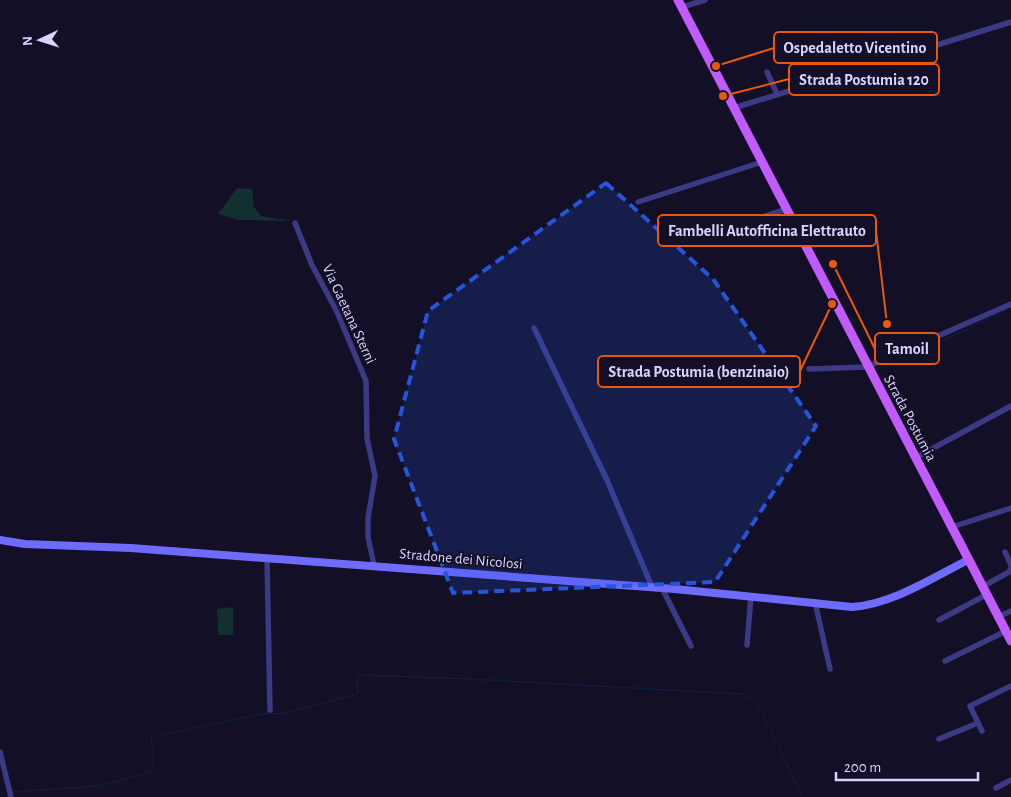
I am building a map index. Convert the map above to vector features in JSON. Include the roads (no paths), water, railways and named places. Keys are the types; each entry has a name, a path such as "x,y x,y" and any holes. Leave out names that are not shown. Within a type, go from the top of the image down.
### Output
{"main road":[{"name":"Strada Postumia","path":"680,4 1011,641"},
{"name":"Stradone dei Nicolosi","path":"0,540 25,544 131,548 374,565 652,587 840,606 864,606 892,596 968,560"}],"street":[{"name":"Strada Postumia","path":"680,4 706,0"},
{"path":"734,108 1011,22"},
{"path":"767,72 777,94"},
{"path":"638,202 762,162"},
{"path":"721,220 725,230 786,209"},
{"name":"Via Gaetana Sterni","path":"295,223 312,265 337,312 366,381 367,438 375,476 368,518 368,537 374,565"},
{"path":"751,237 794,224"},
{"path":"809,369 867,367 1011,304"},
{"path":"534,328 607,480 652,587"},
{"path":"915,458 1011,406"},
{"path":"952,527 1011,508"},
{"path":"939,620 984,591 1009,572 1011,566 1005,552"},
{"path":"267,558 270,710"},
{"path":"662,588 691,646"},
{"path":"747,645 751,596"},
{"path":"814,602 830,669"},
{"path":"998,617 1011,611"},
{"path":"945,661 1006,631"},
{"path":"982,731 970,706 1011,686"},
{"path":"939,739 978,723"},
{"path":"0,752 11,797"},
{"path":"996,788 1011,780"}],"waterway":[{"path":"876,369 966,330 1007,309"},
{"path":"867,372 920,475"},
{"path":"881,597 919,582"},
{"path":"629,589 657,591"},
{"path":"708,589 736,591"},
{"path":"13,792 99,786 151,772 154,766 151,737 268,713 281,714 358,694 357,677 362,675 742,694 755,699 803,797"},
{"path":"0,792 5,792"}],"place":[{"name":"Ospedaletto Vicentino","path":"716,66"},
{"name":"Strada Postumia 120","path":"723,96"},
{"name":"Tamoil","path":"833,264"},
{"name":"Strada Postumia (benzinaio)","path":"832,304"},
{"name":"Fambelli Autofficina Elettrauto","path":"887,324"}]}
